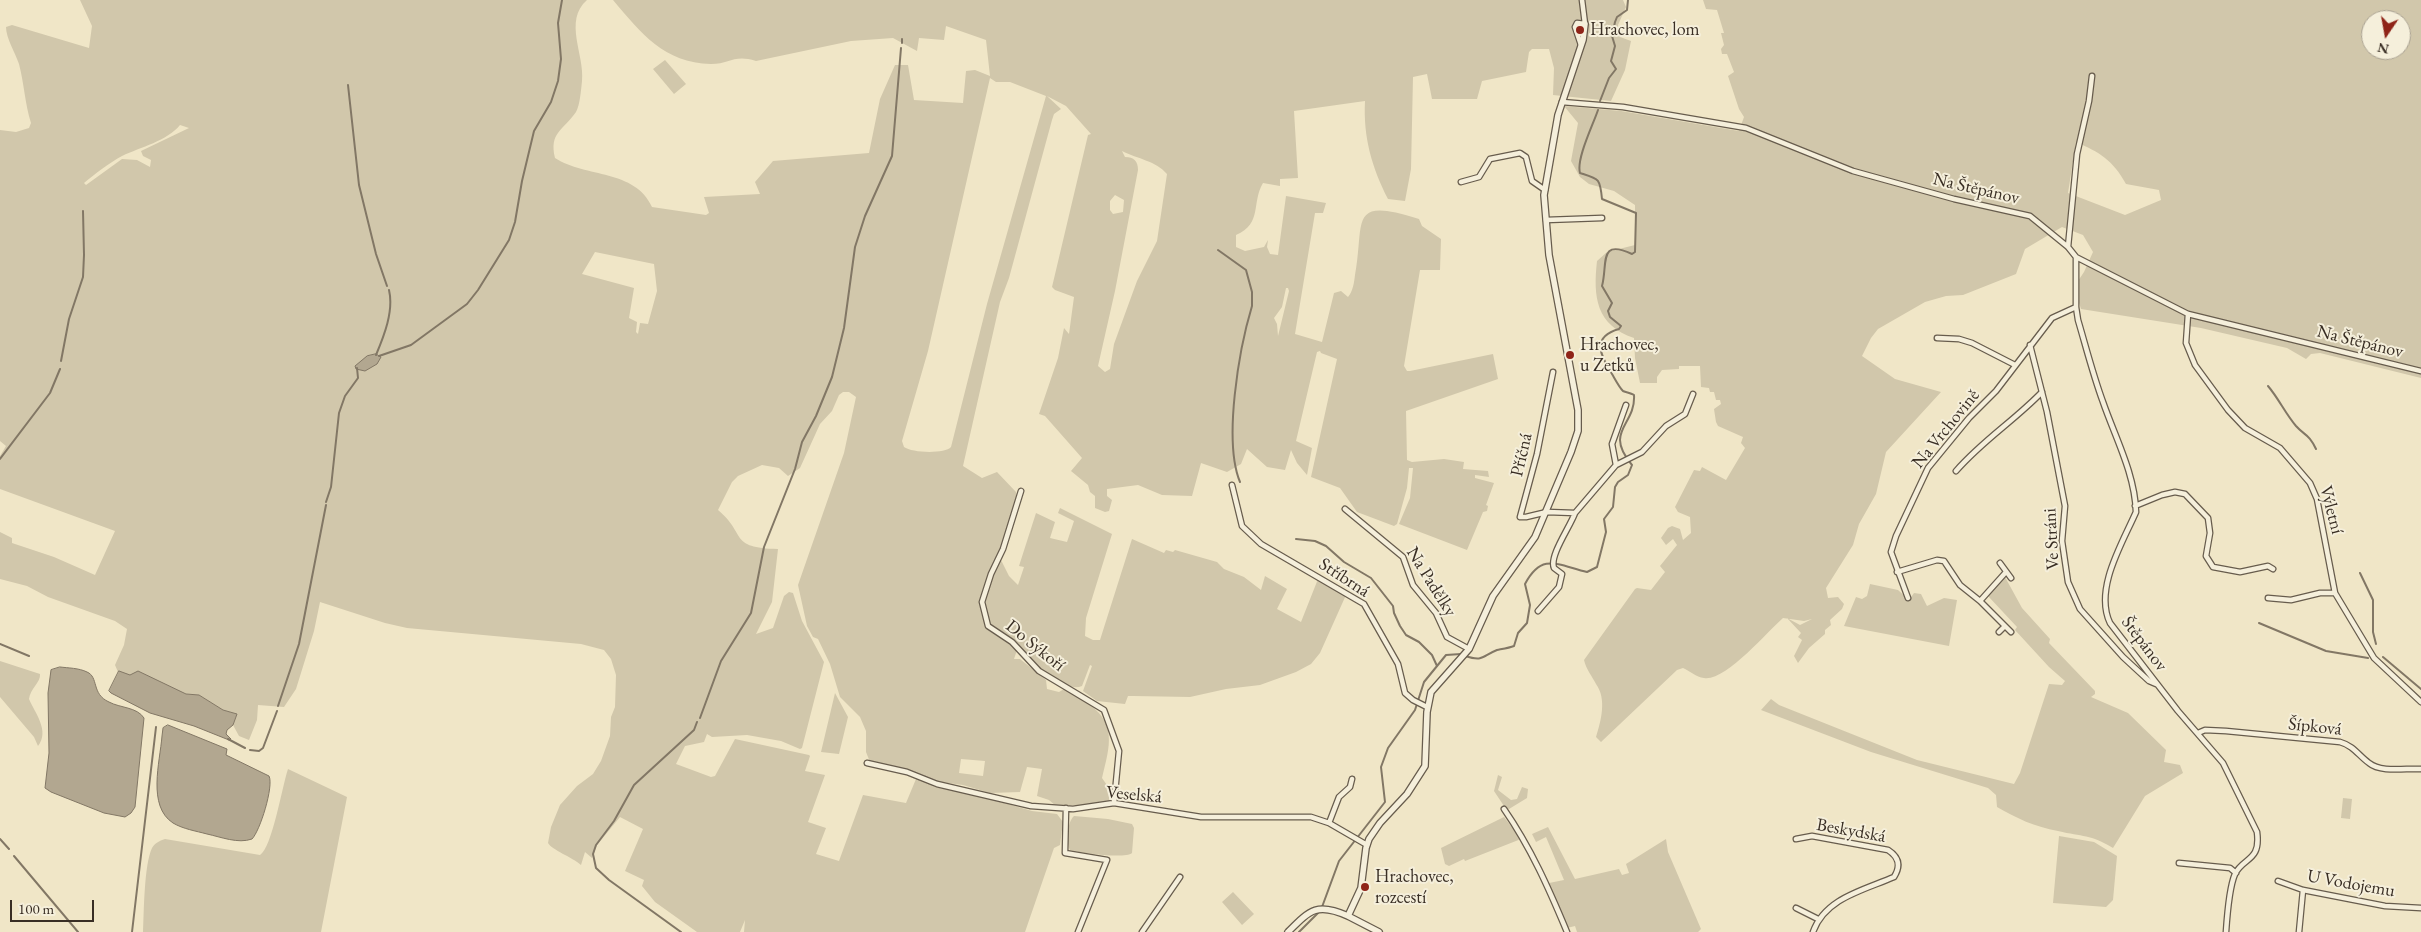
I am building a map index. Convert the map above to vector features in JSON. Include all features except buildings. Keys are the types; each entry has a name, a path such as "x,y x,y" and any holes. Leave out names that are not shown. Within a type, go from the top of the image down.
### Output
{"street":[{"path":"1348,916 1361,888 1367,845 1380,823 1407,794 1425,766 1424,706 1431,692 1468,651 1493,596 1535,537 1571,452 1579,420 1549,255 1545,190 1562,102 1581,45 1585,24 1582,0"},
{"path":"2068,247 2077,154 2089,102 2092,76"},
{"name":"Na Štěpánov","path":"1562,102 1623,107 1746,128 1853,170 1954,199 2030,216 2068,247 2076,257 2188,314 2421,371"},
{"path":"1461,182 1479,176 1490,159 1520,153 1526,157 1532,181 1545,190"},
{"path":"1546,220 1602,218"},
{"path":"2076,257 2076,307 2102,402 2119,445 2134,493 2136,506 2162,495 2175,492 2185,494 2208,518 2210,533 2206,556 2213,567 2240,572 2268,566 2274,569"},
{"name":"Na Vrchovině","path":"1908,598 1892,558 1892,547 1928,468 1969,418 1996,391 2052,318 2076,307"},
{"name":"Výletní","path":"2188,314 2186,343 2195,365 2228,410 2245,428 2280,448 2310,483 2317,499 2335,593 2374,658 2421,702"},
{"path":"1937,338 1960,339 1972,343 2015,364"},
{"name":"Ve Stráni","path":"2030,345 2042,392 2065,506 2062,542 2068,582 2080,609 2123,657 2149,681 2156,684"},
{"name":"Příčná","path":"1547,512 1526,517 1520,516 1537,454 1553,372"},
{"path":"1956,471 1974,450 2025,410 2042,392"},
{"path":"1538,611 1559,587 1562,574 1552,564 1555,552 1570,528 1575,513 1616,465 1642,452 1666,426 1685,414 1693,394"},
{"path":"1616,465 1612,444 1626,404"},
{"name":"Stříbrná","path":"1232,485 1242,526 1261,544 1364,604 1398,664 1405,694 1424,706"},
{"name":"Do Sýkoří","path":"1020,491 1003,548 991,574 982,602 988,626 1012,642 1039,671 1104,710 1119,751 1114,803"},
{"name":"Štěpánov","path":"2136,506 2136,512 2111,571 2103,602 2110,623 2156,684 2223,763 2258,832 2258,841 2254,854 2236,873"},
{"name":"Na Padělky","path":"1345,509 1403,557 1413,585 1436,613 1446,637 1468,651"},
{"path":"1547,512 1575,513"},
{"path":"1897,572 1942,560 1960,585 1980,601 2011,632"},
{"path":"2000,563 2011,578"},
{"path":"1980,601 2006,572"},
{"path":"2268,598 2291,600 2320,593 2335,593"},
{"path":"1999,632 2005,626"},
{"name":"Šípková","path":"2198,733 2206,730 2226,731 2340,742 2350,745 2370,764 2380,768 2421,769"},
{"name":"Veselská","path":"867,763 907,772 937,784 1031,806 1066,808 1114,803 1201,817 1293,816 1311,818 1329,823 1367,845"},
{"path":"1329,823 1339,797 1350,786 1352,780"},
{"path":"1066,808 1065,852 1107,860 1078,932"},
{"path":"1504,809 1523,836 1539,867 1567,932"},
{"name":"Beskydská","path":"1796,839 1812,836 1888,850 1897,858 1898,872 1894,877 1836,902 1818,919 1813,932"},
{"path":"2179,863 2230,868 2236,873 2226,932"},
{"path":"1142,932 1180,877"},
{"name":"U Vodojemu","path":"2278,881 2303,890 2385,906 2421,908"},
{"path":"2300,932 2303,890"},
{"path":"1288,932 1309,912 1321,908 1348,916 1379,932"},
{"path":"1796,908 1818,919"}],"shaded area":[{"path":"80,0 587,0 580,8 576,28 582,71 579,101 576,112 558,132 554,143 555,158 581,169 622,180 634,186 644,195 652,207 706,215 709,213 704,197 760,194 755,182 773,161 869,153 880,99 895,65 908,65 914,100 963,103 966,71 975,70 990,76 986,40 946,26 944,40 919,38 917,51 893,38 851,41 756,61 737,59 711,64 694,62 667,52 644,34 613,0 1623,0 1626,7 1618,25 1620,37 1631,41 1625,70 1611,101 1553,95 1554,68 1549,49 1532,49 1529,52 1526,72 1482,81 1477,99 1432,99 1427,74 1413,77 1411,169 1405,201 1388,199 1377,176 1367,140 1365,101 1294,111 1298,178 1280,179 1280,186 1263,183 1250,225 1236,235 1236,247 1245,251 1264,247 1268,240 1267,247 1270,254 1278,255 1286,196 1326,203 1323,213 1315,213 1295,334 1322,342 1334,293 1341,291 1348,297 1352,290 1361,227 1364,218 1370,212 1380,210 1419,219 1422,226 1441,239 1440,270 1420,270 1404,366 1407,371 1410,371 1493,354 1498,379 1406,411 1407,460 1412,462 1444,459 1464,462 1463,469 1488,471 1489,477 1475,475 1475,478 1494,483 1486,505 1488,506 1487,511 1483,512 1467,550 1399,524 1410,498 1413,468 1409,468 1407,488 1397,524 1394,526 1357,512 1340,488 1311,477 1337,359 1320,351 1317,352 1296,441 1312,448 1307,475 1297,463 1291,450 1285,470 1267,467 1247,449 1241,464 1227,472 1201,463 1192,496 1162,495 1138,485 1107,489 1107,496 1112,500 1109,511 1105,512 1095,508 1095,496 1090,492 1088,485 1071,471 1082,458 1045,416 1039,414 1058,358 1064,328 1069,334 1074,297 1052,287 1088,135 1091,134 1066,106 1047,96 1061,109 1054,114 1052,120 1009,278 1000,302 963,466 982,478 997,472 1016,492 1017,498 1000,558 1009,576 1018,585 1024,567 1019,566 1036,513 1055,522 1050,538 1067,542 1074,521 1058,513 1060,508 1112,534 1086,618 1085,636 1093,640 1100,640 1132,539 1164,553 1166,550 1173,552 1175,550 1217,562 1224,569 1244,577 1261,590 1265,576 1287,589 1277,609 1301,622 1318,579 1346,595 1320,653 1311,664 1296,672 1260,685 1226,689 1190,697 1128,696 1125,704 1097,701 1083,691 1092,666 1090,665 1082,686 1066,685 1047,674 1018,647 1014,659 1020,659 1046,680 1047,689 1059,692 1064,689 1077,696 1095,709 1107,726 1109,745 1102,778 1109,788 1109,801 1105,804 1056,806 1049,800 1037,796 1042,769 1027,767 1020,792 990,793 963,785 940,782 870,762 866,752 866,731 860,717 840,697 830,664 818,639 813,637 807,626 798,585 844,453 856,397 849,392 843,392 839,395 832,411 820,424 800,468 788,476 779,468 762,465 738,476 732,482 718,510 745,543 762,548 778,549 772,602 756,634 773,628 784,596 789,592 793,593 802,621 824,662 802,748 800,749 781,741 747,735 712,737 707,734 704,742 685,746 676,764 711,777 715,776 735,739 809,755 805,771 825,775 808,822 826,828 816,854 839,861 863,795 906,803 916,779 932,784 934,787 980,796 1032,811 1057,814 1063,822 1060,845 1054,848 1025,932 744,932 745,920 740,932 697,932 655,902 642,886 644,880 625,871 643,829 620,817 597,845 592,858 585,852 581,865 548,843 551,827 560,805 577,786 593,774 601,761 610,736 611,717 615,707 616,675 611,659 604,650 581,644 407,628 385,623 320,602 314,631 296,689 284,707 258,705 257,720 249,740 239,736 233,725 237,714 223,710 199,695 186,694 118,672 115,665 124,645 127,629 115,621 48,597 27,586 0,579 0,532 12,538 12,543 54,557 95,575 115,531 0,489 0,456 6,446 0,441 0,130 16,132 29,128 31,123 19,64 6,27 12,25 89,48 92,26","holes":["990,78 996,82 1010,82 1046,96 987,304 951,447 936,452 921,451 904,447 902,441 928,351","180,125 189,128 141,151 143,156 151,160 150,167 137,160 122,159 86,185 84,183 122,156 175,131","1122,151 1158,166 1167,174 1157,241 1137,281 1114,344 1110,369 1105,372 1098,366 1115,291 1138,170 1135,160 1125,157","1115,195 1124,200 1123,212 1113,214 1110,210 1110,201","595,252 654,264 657,291 648,324 640,323 638,334 636,332 637,322 629,318 634,288 582,274","1286,288 1288,288 1289,291 1278,336 1277,324 1274,318 1282,307","961,759 985,761 983,776 959,773"]},
{"path":"1703,0 2421,0 2421,378 2320,353 2311,354 2306,359 2287,348 2201,328 2081,309 2074,287 2084,272 2093,252 2083,235 2062,227 2025,249 2016,274 1963,295 1946,296 1925,302 1878,329 1871,338 1862,356 1895,379 1941,392 1886,452 1876,494 1859,524 1853,545 1826,588 1828,598 1838,597 1844,604 1842,609 1830,620 1831,625 1825,630 1825,634 1809,648 1798,663 1794,656 1802,640 1798,637 1801,633 1788,619 1783,618 1745,655 1723,672 1713,677 1704,678 1683,668 1677,670 1601,742 1596,737 1601,717 1601,696 1584,660 1635,589 1651,590 1665,572 1660,566 1677,545 1673,539 1666,545 1661,538 1668,528 1672,526 1680,529 1683,540 1691,533 1690,517 1678,512 1675,507 1694,470 1700,471 1702,467 1726,480 1745,448 1741,443 1743,437 1718,426 1714,409 1721,404 1720,400 1716,400 1714,392 1710,392 1709,388 1701,387 1700,366 1679,366 1679,369 1662,370 1657,377 1657,383 1640,383 1635,358 1634,338 1612,326 1600,308 1596,286 1597,261 1607,252 1635,245 1635,205 1614,191 1589,184 1580,177 1571,161 1578,123 1564,106 1621,111 1739,131 1744,117 1739,109 1728,76 1734,72 1727,54 1722,54 1721,49 1724,45 1721,33 1724,33 1717,10 1706,9","holes":["2076,142 2092,149 2111,163 2126,184 2159,190 2161,200 2125,215 2068,193","1788,619 1804,621 1812,619 1800,625"]},
{"path":"665,60 686,84 674,94 653,69"},
{"path":"376,354 381,357 377,364 365,371 356,369 355,366 367,356"},
{"path":"2005,577 2022,608 2050,639 2049,643 2095,691 2095,694 2091,697 2128,713 2166,750 2164,762 2180,765 2183,773 2145,796 2113,848 2092,838 2041,827 2019,818 1997,807 1996,795 1988,788 1871,752 1761,710 1771,699 1779,705 1917,760 2014,784 2020,773 2049,684 2062,685 2065,681 2049,667 2015,630 2017,627 1988,596"},
{"path":"1870,584 1898,590 1909,600 1914,593 1921,594 1927,606 1944,598 1957,600 1949,646 1844,626 1856,597 1862,599 1867,596"},
{"path":"0,661 40,674 39,680 29,699 42,728 41,740 38,746 34,737 0,697"},
{"path":"60,667 77,669 91,674 97,690 103,699 137,712 144,718 135,807 125,817 104,813 45,788 49,753 48,693 51,670"},
{"path":"119,671 130,675 138,671 186,694 199,695 223,710 237,714 233,725 227,730 226,734 231,739 229,740 194,726 150,713 111,693 109,691"},
{"path":"835,693 848,717 839,754 821,752"},
{"path":"168,725 227,749 226,755 269,776 270,789 265,808 259,827 252,839 241,841 190,830 173,823 165,815 160,806 157,783 163,728"},
{"path":"288,769 347,797 321,932 143,932 147,865 154,845 165,839 260,855 269,841 273,829"},
{"path":"1498,775 1502,777 1498,790 1511,800 1517,799 1522,787 1528,789 1527,798 1506,809 1494,791"},
{"path":"2343,798 2352,799 2350,819 2341,818"},
{"path":"1074,816 1108,819 1132,824 1134,828 1132,853 1128,855 1112,855 1070,850 1068,833"},
{"path":"1504,817 1521,839 1465,861 1464,859 1449,866 1445,864 1441,848"},
{"path":"1548,827 1575,879 1619,869 1622,875 1629,873 1626,864 1666,839 1668,852 1701,929 1698,932 1577,932 1575,926 1567,928 1549,883 1564,880 1546,837 1536,842 1532,834"},
{"path":"2059,836 2094,842 2117,856 2113,900 2106,907 2053,903"},
{"path":"1233,892 1254,914 1242,925 1222,902"}],"waterway":[{"path":"379,356 411,345 467,304 478,290 509,240 515,222 522,181 534,131 551,102 558,81 561,59 558,23 562,0"},
{"path":"1600,101 1609,78 1616,69 1611,61 1615,46 1612,36 1617,17 1627,10 1628,0"},
{"path":"700,718 721,661 751,613 764,547 795,469 802,442 816,416 832,377 844,328 855,247 865,216 892,156 901,48"},
{"path":"348,85 359,185 376,254 387,286"},
{"path":"1465,656 1482,658 1497,650 1514,646 1518,633 1527,623 1530,605 1525,584 1531,574 1538,568 1544,564 1552,563 1587,572 1597,567 1606,532 1604,519 1613,507 1615,487 1618,482 1628,475 1632,465 1620,444 1620,436 1630,414 1634,395 1623,391 1620,387 1604,360 1600,347 1604,337 1621,326 1610,317 1608,311 1612,303 1602,286 1606,256 1609,251 1614,249 1632,254 1635,252 1636,213 1602,199 1597,180 1580,173 1580,159 1598,110"},
{"path":"61,361 69,319 83,277 83,211"},
{"path":"1218,250 1246,270 1252,292 1252,306 1238,370 1233,420 1235,464 1240,482"},
{"path":"376,355 389,315 389,290"},
{"path":"326,502 331,487 339,413 345,396 358,378 357,368"},
{"path":"0,459 50,393 60,369"},
{"path":"2268,386 2292,421 2309,438 2316,449"},
{"path":"278,706 299,644 326,505"},
{"path":"1296,539 1315,541 1326,546 1344,562 1371,578 1393,606 1394,613 1406,635 1419,642 1432,655 1437,666"},
{"path":"2360,573 2373,600 2373,632 2376,644"},
{"path":"2259,623 2326,651 2368,658"},
{"path":"0,644 29,656"},
{"path":"1322,907 1339,861 1385,802 1381,767 1388,748 1415,710 1424,682 1446,655 1461,654"},
{"path":"2383,657 2421,689"},
{"path":"250,750 259,751 263,748 277,711"},
{"path":"681,932 609,880 596,868 593,854 596,845 614,821 634,785 694,730 697,722"},
{"path":"132,932 156,727"},
{"path":"228,739 245,748"},
{"path":"0,839 9,849"},
{"path":"14,856 78,932"},
{"path":"1299,932 1320,911"}],"place":[{"name":"Hrachovec, lom","path":"1580,30"},
{"name":"Hrachovec, u Zetků","path":"1570,355"},
{"name":"Hrachovec, rozcestí","path":"1365,887"}]}
